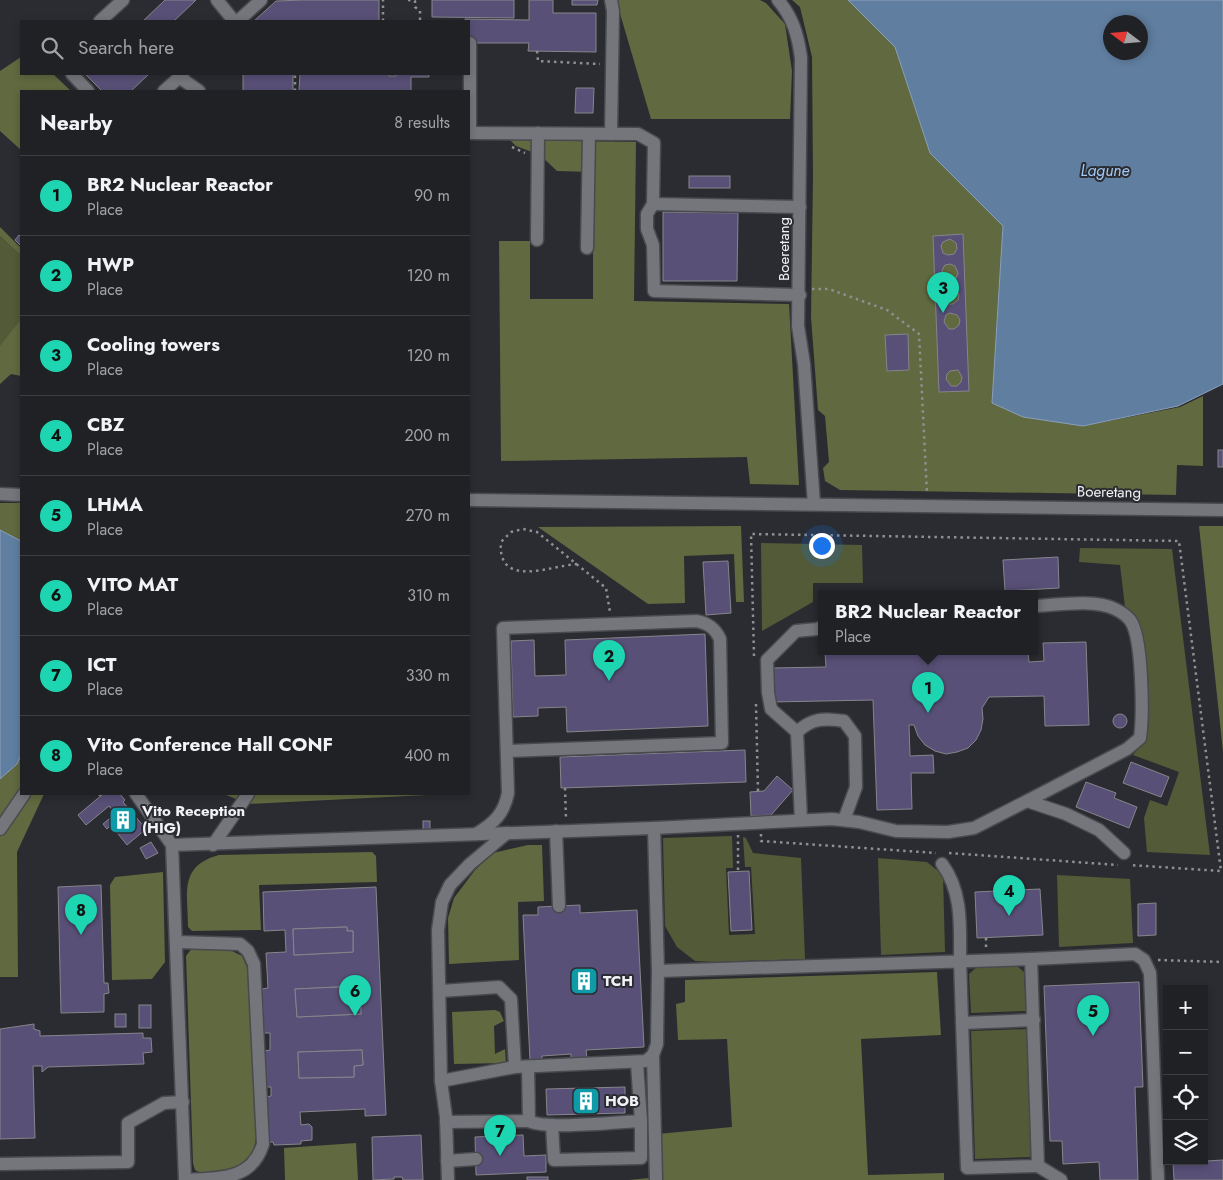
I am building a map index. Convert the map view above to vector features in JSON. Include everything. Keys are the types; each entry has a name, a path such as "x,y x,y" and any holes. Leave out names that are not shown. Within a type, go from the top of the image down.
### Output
{"street":[{"path":"101,20 123,0"},
{"path":"217,0 233,20"},
{"path":"239,20 261,0"},
{"path":"611,0 613,11 611,134"},
{"name":"Boeretang","path":"778,0 790,14 798,35 802,58 798,333 804,364 814,504"},
{"path":"73,75 87,90"},
{"path":"165,90 181,75 198,90"},
{"path":"469,90 470,75"},
{"path":"470,133 638,134 654,143 654,204 648,214 647,229 653,244 654,291 800,292"},
{"path":"538,133 538,240"},
{"path":"587,248 589,134"},
{"path":"654,204 800,207"},
{"path":"0,494 20,494"},
{"name":"Boeretang","path":"470,500 1223,510"},
{"path":"172,845 654,828 801,820 844,820 896,831 948,832 974,828 1127,749 1140,738 1143,718 1138,642 1130,620 1114,608 1098,604 1038,606"},
{"path":"474,835 497,819 505,806 508,794 503,628 696,621 704,622 716,631 720,639 722,743 507,752"},
{"path":"798,732 771,709 768,692 767,660 796,631 818,629"},
{"path":"801,820 798,732 808,722 825,718 844,721 855,736 856,786 844,820"},
{"path":"0,829 23,795"},
{"path":"137,795 151,812 172,845 186,1180 238,1177 250,1170 259,1157 263,1144 254,964 248,951 240,944 177,942"},
{"path":"147,795 150,800 151,812"},
{"path":"213,845 247,795"},
{"path":"1027,801 1066,814 1099,830 1124,854"},
{"path":"654,828 658,971 657,1044 653,1055 656,1180"},
{"path":"559,906 561,831"},
{"path":"448,1180 446,1122 441,1081 441,990 438,930 442,902 450,885 470,864 507,833"},
{"path":"942,857 958,897 967,1168 1038,1166 1062,1180"},
{"path":"658,971 1135,954 1144,960 1150,973 1158,1180"},
{"path":"1031,959 1038,1166"},
{"path":"441,990 499,987 511,999 529,1121"},
{"path":"962,1023 1034,1020"},
{"path":"441,1081 521,1067 637,1063 646,1061 653,1055"},
{"path":"552,1125 554,1160 641,1158 641,1121 637,1063"},
{"path":"0,1164 128,1162 128,1124 164,1103 183,1102"},
{"path":"446,1122 529,1121 536,1124 552,1125 641,1121"},
{"path":"447,1161 476,1159"}],"path":[{"path":"383,0 383,20"},
{"path":"408,0 414,1 415,7 420,11 420,20"},
{"path":"537,51 538,61 612,64"},
{"path":"295,75 295,90"},
{"path":"800,292 829,289 887,310 919,334 927,506"},
{"path":"576,564 560,565 538,571 518,572 506,564 500,553 501,542 512,532 523,528 537,532 606,588 610,600 611,624"},
{"path":"754,663 751,534 1179,542 1221,871 942,857 761,841 761,823"},
{"path":"756,702 758,791"},
{"path":"561,831 565,788"},
{"path":"738,824 738,871"},
{"path":"1144,960 1223,962"}],"green space":[{"path":"616,0 760,0 766,3 785,24 792,71 790,119 651,119"},
{"path":"792,0 848,0 895,47 930,153 1003,226 992,403 1083,426 1180,407 1203,396 1203,466 1177,465 1176,495 840,490 825,481 823,468 829,462 825,416 818,410 811,317 812,57 800,7"},
{"path":"20,58 20,75 54,75 70,90 20,90 20,149 0,131 0,71"},
{"path":"510,140 636,142 634,301 789,304 799,485 750,484 747,457 501,461 499,241 530,241 530,299 593,299 593,172 557,171 540,155 516,146"},
{"path":"0,227 20,247 20,255 0,236"},
{"path":"0,236 20,255 20,320 0,355"},
{"path":"20,320 20,376 11,374 0,384 0,346"},
{"path":"0,503 20,503 20,540 0,530"},
{"path":"741,526 744,602 736,602 734,554 684,556 685,603 648,604 538,527"},
{"path":"1199,526 1223,526 1223,752"},
{"path":"761,543 862,545 863,583 813,583 813,602 762,631"},
{"path":"1080,548 1172,549 1210,855 1147,852 1144,818 1150,800 1167,806 1179,772 1133,755 1147,737 1149,721 1141,631 1136,616 1125,607 1120,565 1079,562"},
{"path":"20,757 20,795 44,795 17,852 18,977 0,977 0,779 17,764"},
{"path":"226,795 427,795 248,804"},
{"path":"732,836 733,868 726,868 729,935 755,934 751,867 745,867 743,837 746,838 753,853 801,858 805,959 695,961 677,947 665,926 663,838"},
{"path":"528,845 542,845 544,901 518,902 519,960 449,964 448,918 454,898 475,870 493,853"},
{"path":"372,852 376,856 377,882 259,885 261,930 192,931 188,927 188,883 191,874 197,866 206,860 219,855"},
{"path":"878,858 927,862 943,875 945,952 881,955"},
{"path":"163,872 165,962 152,979 112,980 110,885 115,877"},
{"path":"1057,875 1130,879 1133,943 1059,947"},
{"path":"193,947 228,949 242,956 250,974 256,1138 248,1160 238,1168 231,1170 200,1172 195,1170 193,1163 186,956"},
{"path":"1016,965 1024,972 1026,1011 971,1013 969,974 978,966"},
{"path":"937,972 941,1035 861,1039 868,1175 944,1173 944,1180 629,1180 649,1178 647,1135 732,1127 727,1039 678,1040 676,1004 685,1002 685,980"},
{"path":"495,1010 500,1012 504,1021 494,1026 495,1054 505,1049 506,1063 454,1064 452,1012"},
{"path":"1028,1029 1032,1157 975,1159 971,1031"},
{"path":"356,1143 358,1180 285,1180 284,1148"}],"water":[{"name":"Lagune","path":"848,0 1223,0 1223,384 1178,406 1083,426 1023,417 992,403 1003,226 930,153 895,47"},
{"path":"0,530 20,540 20,757 17,764 0,779"}],"building":[{"path":"165,0 196,0 175,20 144,20"},
{"path":"379,0 379,20 255,20 276,1"},
{"path":"432,0 514,0 514,18 432,17"},
{"path":"529,0 553,0 553,13 596,13 596,52 528,51 529,43 470,43 470,20 465,19 529,20"},
{"path":"572,0 598,0 597,5 572,5"},
{"path":"86,75 148,75 132,90 101,90"},
{"path":"243,75 293,75 293,90 243,90"},
{"path":"300,75 429,75 429,77 411,77 411,90 299,90"},
{"path":"576,88 594,88 593,113 575,113"},
{"path":"689,176 730,176 730,188 689,188"},
{"path":"663,212 738,213 737,281 663,281"},
{"path":"963,234 969,391 939,392 933,236","holes":["950,239 956,243 957,249 954,254 948,255 943,253 941,246 943,242","945,265 955,266 958,273 956,278 949,280 943,276 942,270","949,288 956,290 959,295 958,300 953,304 948,304 943,298 945,291","950,313 957,315 960,320 959,325 954,329 949,329 944,322 946,315","958,370 962,377 961,382 957,386 951,386 946,379 950,371"]},
{"path":"19,235 20,245 15,240"},
{"path":"908,334 909,370 887,371 885,335"},
{"path":"1218,450 1223,450 1223,467 1218,467"},
{"path":"1058,557 1059,588 1005,590 1003,560"},
{"path":"728,561 731,613 706,615 703,562"},
{"path":"705,634 708,726 567,732 566,707 538,708 538,716 513,717 511,641 534,640 535,676 566,675 565,640"},
{"path":"1086,642 1089,725 1045,726 1044,696 989,697 982,708 981,730 976,740 968,748 946,754 935,751 925,745 918,736 914,725 909,725 910,756 933,755 934,773 911,773 912,809 877,810 873,700 772,702 772,668 826,667 825,655 1028,655 1029,662 1044,661 1043,643"},
{"path":"1120,714 1125,716 1127,721 1125,726 1120,728 1115,726 1113,721 1115,716"},
{"path":"745,750 746,782 561,788 560,757"},
{"path":"1131,762 1169,777 1161,797 1123,783"},
{"path":"777,776 793,790 771,815 751,816 750,792 764,791"},
{"path":"1086,782 1116,793 1114,798 1137,807 1129,828 1076,807"},
{"name":"Vito Reception (HIG)","path":"102,795 121,795 125,800 123,802 146,829 127,845 111,825 107,829 103,824 115,814 109,806 86,825 78,815"},
{"path":"423,821 430,821 430,831 423,831"},
{"path":"151,842 158,853 146,859 140,848"},
{"path":"749,871 752,930 731,931 728,872"},
{"path":"101,885 104,983 108,983 109,993 104,994 104,1012 61,1013 58,887"},
{"path":"376,887 386,1115 365,1116 365,1109 300,1112 301,1125 309,1124 312,1127 312,1140 301,1141 301,1144 274,1145 273,1142 268,1142 266,1097 271,1096 271,1087 266,1087 264,1051 270,1050 270,1033 264,1033 262,989 268,988 266,953 286,952 285,930 264,931 263,892","holes":["347,927 347,931 353,931 353,952 294,955 293,929","360,986 361,1014 297,1017 295,989","362,1050 363,1065 354,1066 354,1077 299,1078 298,1052"]},
{"path":"1040,889 1043,935 977,938 975,892"},
{"path":"1156,903 1156,935 1138,936 1138,904"},
{"name":"TCH","path":"580,905 580,913 637,910 644,1047 586,1050 587,1059 571,1060 571,1054 542,1056 542,1060 530,1061 523,915 538,915 538,907"},
{"path":"347,927 347,931 353,931 353,952 294,955 293,929"},
{"path":"1139,982 1143,1087 1135,1087 1138,1180 1100,1180 1099,1162 1063,1164 1062,1141 1050,1141 1044,986"},
{"path":"360,986 361,1014 297,1017 295,989"},
{"path":"139,1005 151,1005 151,1028 139,1028"},
{"path":"115,1014 126,1014 126,1027 115,1027"},
{"path":"34,1024 34,1029 40,1031 40,1036 143,1033 143,1038 151,1038 152,1052 143,1053 144,1064 48,1067 42,1072 42,1066 33,1066 35,1138 0,1139 0,1029"},
{"path":"362,1050 363,1065 354,1066 354,1077 299,1078 298,1052"},
{"name":"HOB","path":"625,1087 625,1113 547,1115 546,1089"},
{"path":"421,1135 423,1180 403,1180 402,1177 394,1177 394,1179 373,1180 372,1137"},
{"path":"523,1135 524,1156 546,1155 546,1172 476,1175 475,1137"},
{"path":"1223,1160 1223,1180 1174,1180 1173,1165 1208,1165 1208,1161"},
{"path":"527,1177 548,1177 548,1180 527,1180"}],"place":[{"name":"Cooling towers","path":"943,313"},
{"name":"HWP","path":"609,681"},
{"name":"BR2 Nuclear Reactor","path":"928,713"},
{"name":"Vito Reception (HIG)","path":"123,820"},
{"name":"CBZ","path":"1009,916"},
{"name":"Vito Conference Hall CONF","path":"81,935"},
{"name":"TCH","path":"584,981"},
{"name":"VITO MAT","path":"355,1016"},
{"name":"LHMA","path":"1093,1036"},
{"name":"HOB","path":"586,1101"},
{"name":"ICT","path":"500,1156"}]}
